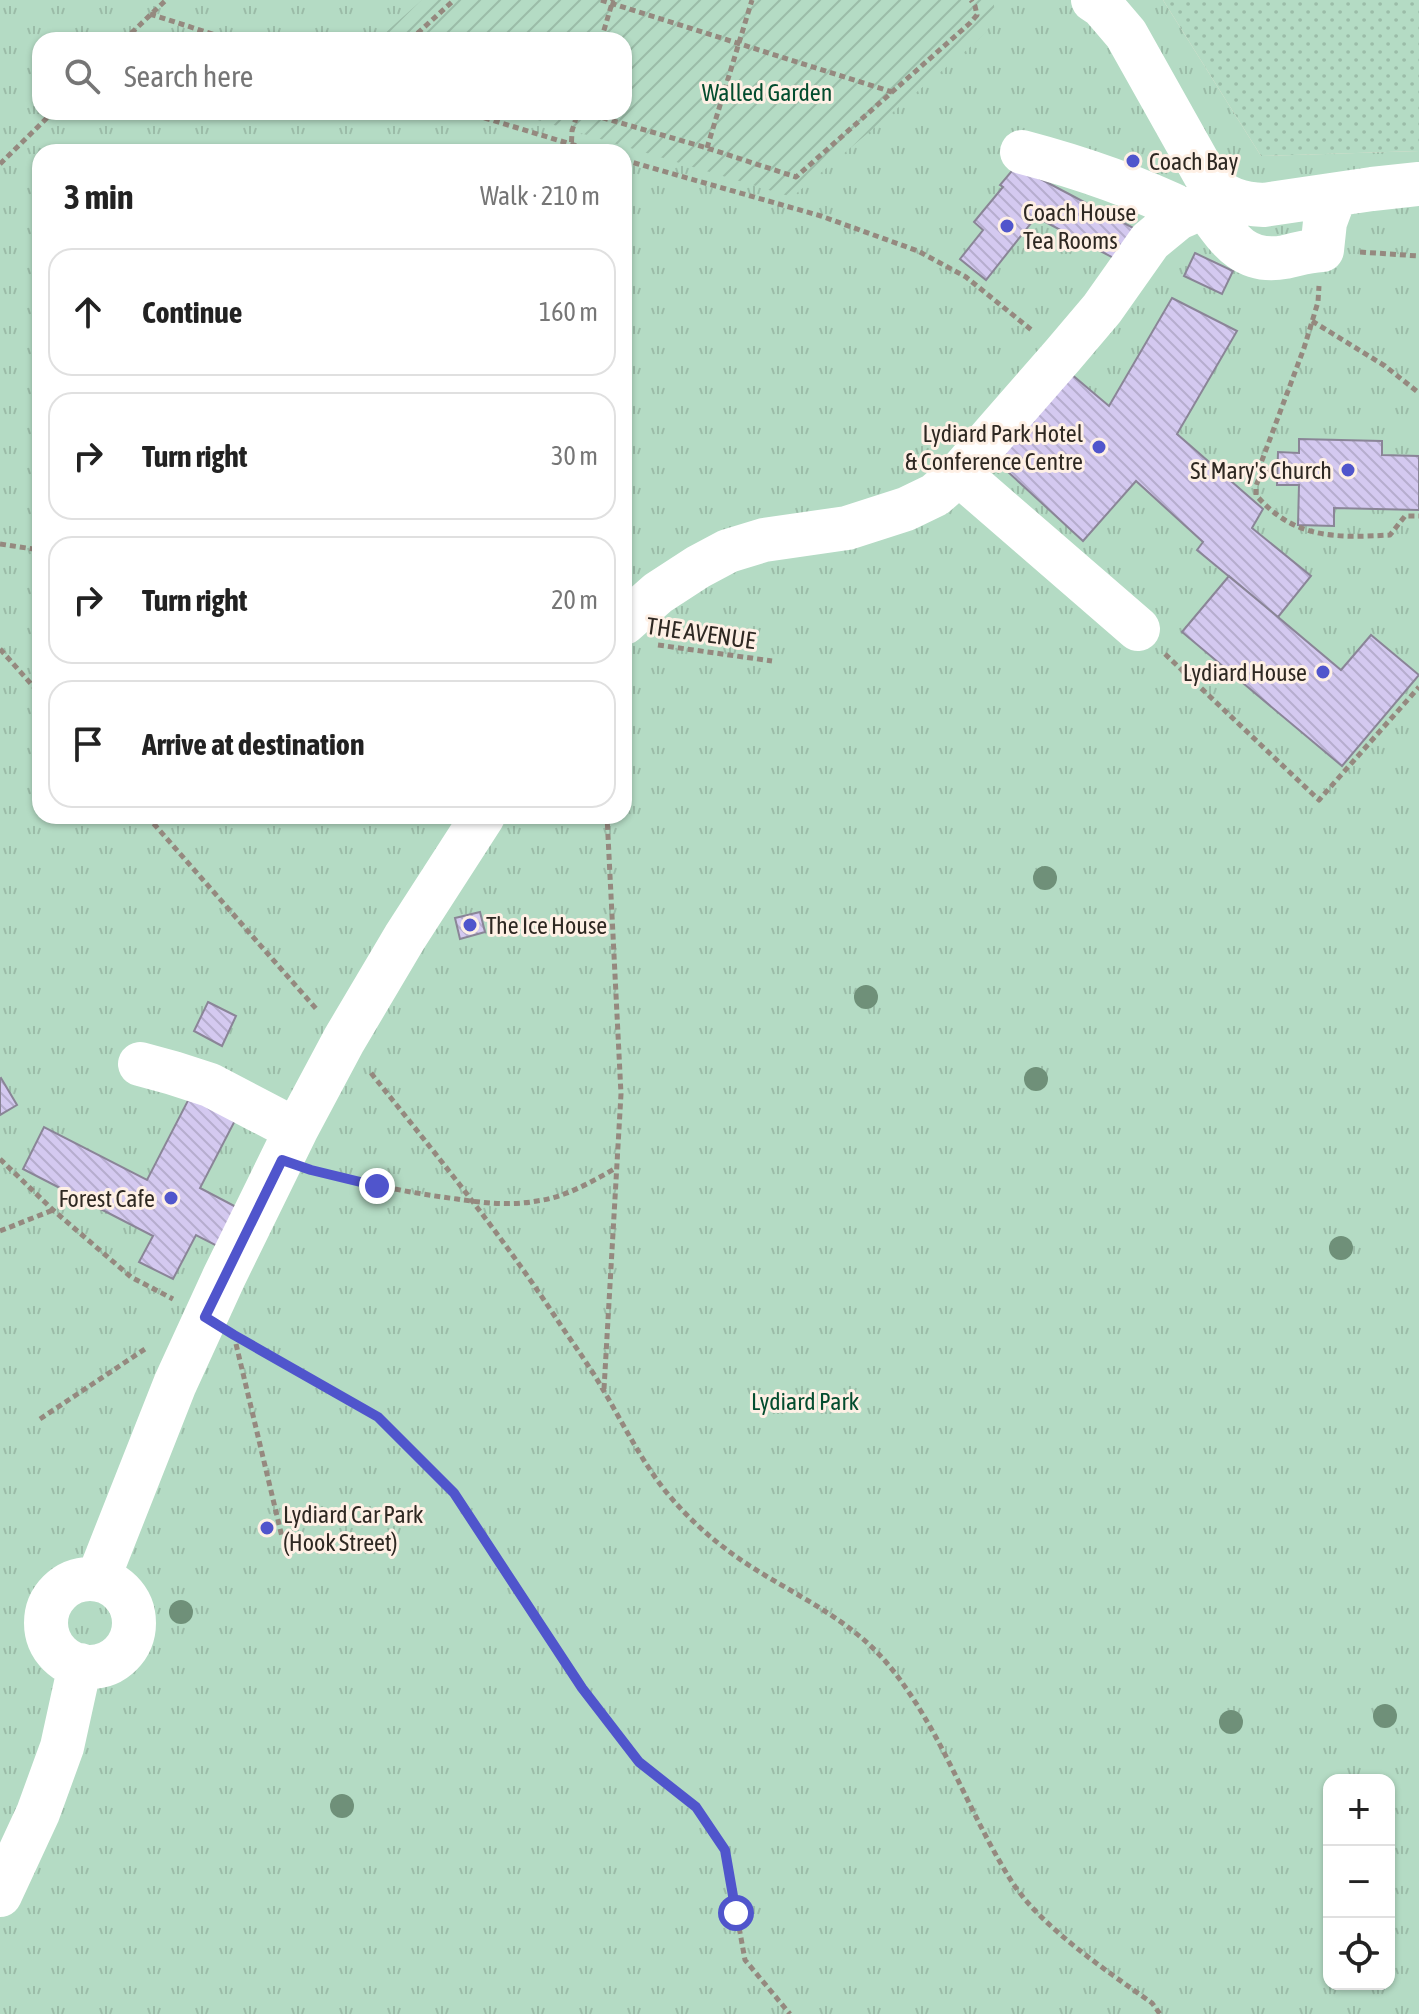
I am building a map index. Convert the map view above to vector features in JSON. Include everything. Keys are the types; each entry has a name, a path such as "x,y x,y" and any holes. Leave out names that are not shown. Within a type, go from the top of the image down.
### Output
{"lane":[{"path":"1093,0 1126,34 1209,182 1207,206 1238,248 1264,258 1322,250 1325,222 1335,195"},
{"path":"1022,152 1157,197 1207,206 1240,203 1264,205 1419,184"},
{"path":"639,634 658,593 728,551 764,540 847,528 893,514 935,495 959,474 1102,309 1150,241 1178,218 1207,206"},
{"path":"959,474 1138,629"},
{"path":"98,1579 160,1419 205,1317 289,1145 344,1040 478,824"},
{"path":"140,1064 210,1085 289,1145"},
{"path":"98,1579 118,1587 127,1596 133,1608 134,1632 127,1648 111,1662 99,1666 80,1665 63,1658 54,1649 48,1637 47,1612 52,1601 70,1583 98,1579"},
{"path":"0,1895 38,1813 62,1747 80,1665"}],"path":[{"path":"132,32 166,0"},
{"path":"419,32 454,0"},
{"path":"601,0 892,92"},
{"path":"707,148 752,0"},
{"path":"608,120 796,177 977,15 971,0"},
{"path":"603,32 612,2"},
{"path":"150,14 206,32"},
{"path":"0,164 45,120"},
{"path":"489,120 559,144"},
{"path":"571,144 577,120"},
{"path":"632,162 821,216 918,251 966,277 1063,355"},
{"path":"1322,250 1419,256"},
{"path":"1318,302 1261,463 1256,495 1289,523 1305,531 1331,536 1390,535 1405,516 1419,516"},
{"path":"1312,321 1385,366 1419,393"},
{"path":"1262,470 1273,470"},
{"path":"0,544 32,549"},
{"path":"1138,629 1319,800 1419,687"},
{"name":"THE AVENUE","path":"639,634 772,661"},
{"path":"0,649 32,685"},
{"path":"154,824 344,1040 474,1201 604,1390 637,1450 666,1491 704,1533 749,1565 845,1623 886,1662 931,1726 969,1805 1014,1885 1049,1925 1152,2003 1160,2014"},
{"path":"604,1390 621,1094 607,824"},
{"path":"289,1145 311,1170 421,1195 510,1204 538,1201 583,1187 617,1168"},
{"path":"0,1159 53,1210 131,1277 205,1317"},
{"path":"0,1231 53,1210"},
{"path":"40,1419 160,1339 205,1317"},
{"path":"282,1537 234,1335 378,1417 454,1493 582,1688 639,1762 696,1807 725,1850 745,1960 790,2014"}],"green space":[{"name":"Lydiard Park","path":"0,0 1163,0 1261,156 1419,151 1419,2014 0,2014"},
{"name":"Walled Garden","path":"422,0 993,0 994,14 988,29 975,43 792,197 632,149 632,144 617,144 537,120 632,120 632,32 386,32"},
{"path":"1163,0 1419,0 1419,151 1261,156"}],"building":[{"path":"1016,166 1139,231 1123,263 1036,217 986,280 960,259 983,230 974,222"},
{"path":"1195,253 1233,271 1222,294 1184,276"},
{"name":"Lydiard Park Hotel & Conference Centre","path":"1172,298 1237,331 1177,434 1263,509 1252,528 1311,576 1278,617 1197,550 1203,542 1136,481 1083,541 995,460 1071,374 1109,406"},
{"name":"St Mary's Church","path":"1299,439 1382,441 1382,455 1419,456 1419,510 1334,508 1334,526 1298,525 1299,485 1277,485 1278,452 1299,453"},
{"name":"Lydiard House","path":"1229,576 1341,670 1371,635 1419,675 1342,766 1182,632"},
{"name":"The Ice House","path":"480,912 485,932 460,939 455,918"},
{"path":"208,1002 236,1016 222,1046 194,1031"},
{"path":"0,1079 17,1105 0,1115"},
{"path":"196,1085 241,1109 200,1188 240,1209 221,1248 196,1235 173,1279 139,1262 153,1236 23,1169 44,1127 147,1180"}],"place":[{"name":"Coach Bay","path":"1133,161"},
{"name":"Coach House Tea Rooms","path":"1007,226"},
{"name":"Lydiard Park Hotel & Conference Centre","path":"1099,447"},
{"name":"St Mary's Church","path":"1348,470"},
{"name":"Lydiard House","path":"1323,672"},
{"name":"The Ice House","path":"470,925"},
{"name":"Forest Cafe","path":"171,1198"},
{"name":"Lydiard Car Park (Hook Street)","path":"267,1528"}],"route":[{"path":"377,1186 282,1160 205,1317 378,1417 454,1493 582,1688 639,1762 696,1807 725,1850 736,1913"}]}
